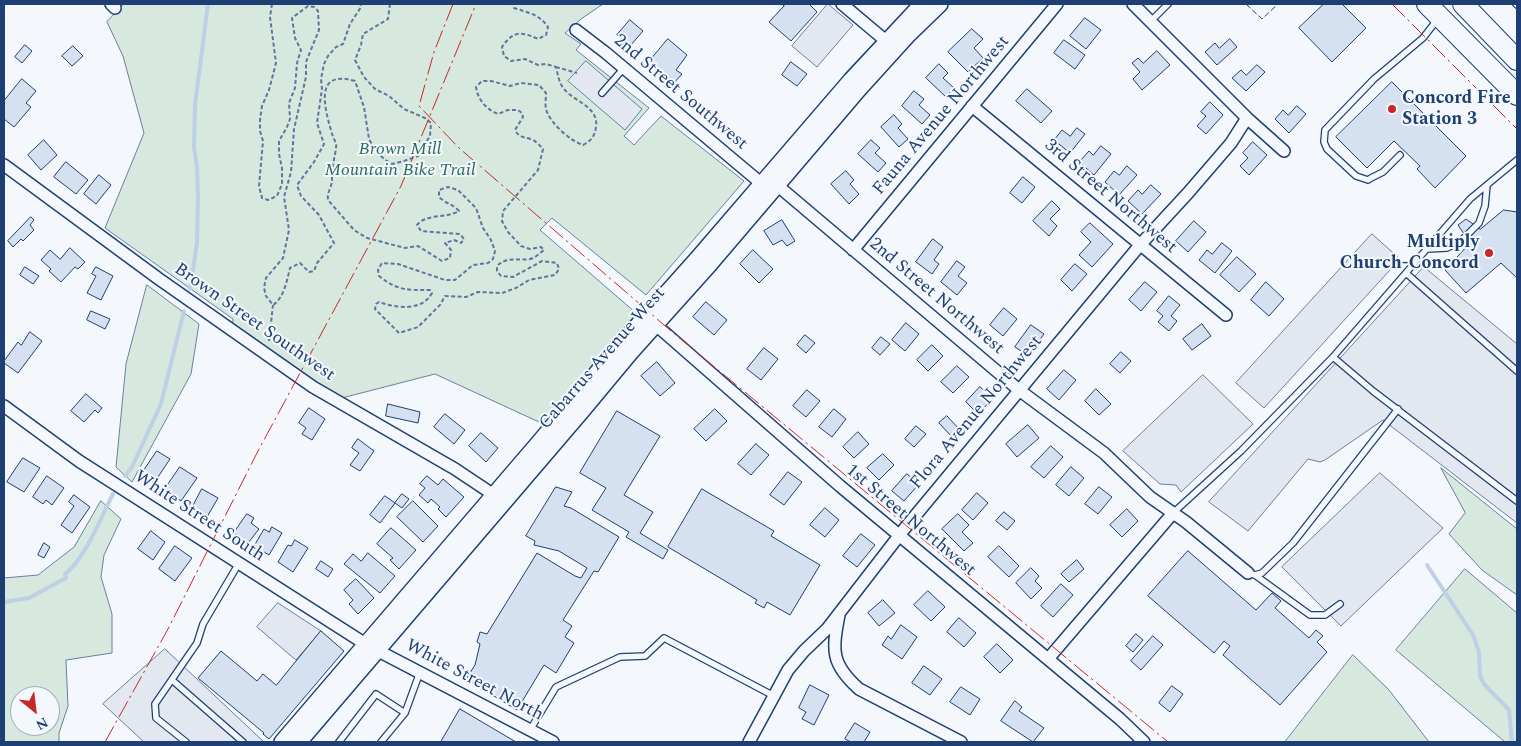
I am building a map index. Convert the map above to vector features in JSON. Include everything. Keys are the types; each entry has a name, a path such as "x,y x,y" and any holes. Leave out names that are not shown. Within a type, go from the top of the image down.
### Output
{"highway":[{"path":"1463,4 1512,54 1489,66"},
{"path":"1434,10 1517,95"}],"main road":[{"name":"Cabarrus Avenue West","path":"282,742 373,648 656,324 769,182 886,41 922,4"},
{"name":"Cabarrus Avenue West","path":"299,742 494,495 620,345 769,182 860,88 904,39 940,4"}],"street":[{"path":"842,4 886,41 888,47 874,64 860,88"},
{"name":"Fauna Avenue Northwest","path":"853,250 1057,4"},
{"path":"1133,4 1247,118 1284,152"},
{"name":"2nd Street Southwest","path":"576,30 769,182"},
{"name":"3rd Street Northwest","path":"972,106 1226,314"},
{"name":"Flora Avenue Northwest","path":"749,742 788,670 839,614 899,535 1140,245 1231,143 1247,118"},
{"name":"Brown Street Southwest","path":"4,165 159,279 313,387 455,469 494,495"},
{"name":"2nd Street Northwest","path":"769,182 1019,390 1104,453 1150,497 1251,574"},
{"name":"1st Street Northwest","path":"656,324 899,535 1120,719 1144,742"},
{"name":"White Street South","path":"4,406 79,461 373,648"},
{"path":"1048,659 1173,513"},
{"path":"839,614 834,638 836,661 845,676 858,689 961,742"},
{"path":"820,636 827,634 834,638"},
{"name":"White Street North","path":"373,648 553,742"}],"lane":[{"path":"1151,21 1167,4"},
{"path":"1400,155 1383,172 1368,180 1356,176 1327,149 1324,142 1326,130 1374,80 1424,38 1434,10"},
{"path":"602,93 624,68"},
{"path":"1173,513 1241,452 1333,357 1470,199 1517,160"},
{"path":"1427,249 1447,248 1461,241 1479,222 1485,206 1487,185"},
{"path":"1406,273 1517,371"},
{"path":"1333,357 1517,500"},
{"path":"1251,574 1262,573 1293,543 1398,409"},
{"path":"186,742 156,718 155,704 197,643 203,624 239,563"},
{"path":"1251,574 1310,615 1325,615 1340,604"},
{"path":"530,730 556,687 620,657 645,656 664,638 774,696"},
{"path":"380,742 405,713 420,672"},
{"path":"172,680 243,742"},
{"path":"339,742 376,694 405,713"}],"path":[{"path":"263,352 270,339 273,305 266,296 264,288 266,278 283,258 289,230 284,197 291,172 294,129 306,77 306,62 319,30 320,18 318,11 314,7 308,6 292,18 295,38 301,50 297,64 295,88 289,103 290,119 279,141 282,184 277,196 268,200 262,198 258,186 263,141 260,131 262,106 269,90 276,63 270,17 272,4"},
{"path":"273,305 282,296 290,268 300,264 309,272 314,271 317,263 334,243 319,215 301,196 297,185 314,162 324,144 317,123 324,64 336,47 343,44 350,24 361,4"},
{"path":"390,4 388,19 363,34 361,45 354,60 375,89 389,96 404,109 425,118 431,123 430,136 418,156 404,162 392,164 385,160 375,150 369,139 364,107 355,81 343,78 333,80 326,85 324,95 326,111 337,146 334,156 332,181 327,194 328,200 354,230 367,238 405,248 418,246 442,261 450,258 451,250 445,242 454,240 461,243 464,239 460,234 421,231 417,226 420,221 441,215 454,214 459,211 439,197 440,190 448,187 458,190 476,208 483,228 491,240 495,251 492,260 488,263 473,265 455,280 445,280 398,264 382,263 378,270 379,276 392,286 408,290 430,290 432,294 424,302 415,305 400,307 379,302 376,304 376,309 399,333 418,327 440,305 445,296 466,296 478,292 502,293 516,288 529,280 555,275 559,269 556,263 542,261 513,277 501,276 497,271 497,266 501,262 509,259 532,259 544,250 541,247 530,249 521,246 508,232 502,221 503,211 538,170 543,149 534,140 517,134 515,130 523,118 522,113 518,110 508,110 498,114 489,111 478,96 476,87 482,81 491,81 510,86 522,83 538,85 546,93 546,108 553,121 577,143 582,145 590,142 596,134 597,123 592,111 565,90 559,81 556,67"},
{"path":"512,4 514,8 535,14 543,19 548,27 546,35 538,39 526,33 516,34 506,40 502,47 504,56 511,61 524,59 538,65 546,64 577,73"}],"green space":[{"name":"Brown Mill Mountain Bike Trail","path":"124,4 603,4 565,33 581,44 576,50 649,108 624,136 634,145 661,116 744,181 646,295 552,218 540,230 643,319 552,428 435,374 334,400 232,331 233,319 105,228 144,133 123,56 107,22"},
{"path":"147,285 199,324 191,374 132,482 116,467 126,364"},
{"path":"1441,468 1517,529 1517,595 1482,570 1449,534 1465,513"},
{"path":"101,501 121,519 104,555 101,577 112,614 112,653 66,660 68,706 60,730 60,686 10,686 10,736 59,736 59,742 4,742 4,578 38,575 74,547"},
{"path":"1465,569 1517,613 1517,742 1505,742 1396,650"},
{"path":"1353,655 1389,690 1429,742 1285,742"}],"shaded area":[{"path":"828,4 853,25 817,67 792,46"},
{"path":"586,61 642,109 625,130 568,81"},
{"path":"1372,234 1400,259 1264,408 1236,383"},
{"path":"1424,267 1517,344 1517,523 1383,420 1325,460 1320,462 1308,459 1248,531 1209,502"},
{"path":"1203,375 1253,424 1181,492 1176,485 1160,484 1123,451"},
{"path":"1380,473 1443,528 1341,626 1282,567"},
{"path":"278,603 321,631 296,660 257,627"},
{"path":"165,649 264,742 144,742 103,704"}],"building":[{"path":"782,4 809,4 817,12 791,41 769,22 784,6"},
{"path":"1324,4 1342,4 1366,28 1332,62 1299,28"},
{"path":"1085,18 1101,30 1086,49 1070,36"},
{"path":"630,20 643,31 630,46 617,35"},
{"path":"972,29 983,39 974,48 983,58 968,72 948,52"},
{"path":"668,39 687,55 676,70 682,74 673,84 648,63"},
{"path":"1230,39 1237,47 1217,65 1205,52 1215,43 1219,48"},
{"path":"1064,40 1085,55 1075,69 1054,53"},
{"path":"25,45 32,51 22,63 15,57"},
{"path":"73,46 83,56 72,66 62,56"},
{"path":"1157,51 1170,65 1142,90 1133,79 1140,72 1132,63 1138,58 1143,63"},
{"path":"791,62 807,74 797,86 782,75"},
{"path":"939,64 948,73 943,78 954,88 946,97 926,78"},
{"path":"1257,65 1265,72 1246,91 1232,78 1241,70 1246,75"},
{"path":"22,79 36,91 26,103 31,107 14,127 4,119 4,101"},
{"name":"Concord Fire Station 3","path":"1392,82 1466,156 1435,188 1417,169 1420,166 1394,141 1367,168 1336,137"},
{"path":"1027,89 1052,111 1041,123 1016,101"},
{"path":"914,91 924,99 919,105 930,115 922,124 902,106"},
{"path":"1210,102 1223,115 1206,134 1197,126 1206,116 1201,112"},
{"path":"1297,106 1306,114 1289,133 1275,119 1283,110 1288,115"},
{"path":"894,115 902,124 898,128 908,139 899,147 881,127"},
{"path":"1077,128 1085,134 1070,153 1054,140 1062,130 1070,136"},
{"path":"44,140 57,155 41,170 28,155"},
{"path":"871,140 880,148 875,153 886,163 878,172 858,154"},
{"path":"1253,142 1267,155 1249,175 1240,166 1248,158 1243,153"},
{"path":"1101,146 1111,154 1094,175 1079,162 1089,151 1093,155"},
{"path":"66,162 88,180 76,194 54,177"},
{"path":"1127,166 1137,175 1119,195 1105,182 1114,171 1119,175"},
{"path":"846,171 854,180 850,184 859,194 849,204 831,184"},
{"path":"99,175 111,185 96,204 84,194"},
{"path":"1023,177 1035,187 1022,203 1010,193"},
{"path":"1151,185 1161,194 1142,214 1128,201 1138,190 1142,194"},
{"path":"1052,201 1060,209 1050,219 1057,226 1049,236 1033,221"},
{"name":"Multiply Church-Concord","path":"1504,210 1517,212 1517,278 1501,263 1466,293 1445,270 1470,243 1458,225 1466,219 1480,229"},
{"path":"31,217 34,220 30,225 34,230 23,241 21,239 13,247 8,241"},
{"path":"782,220 795,241 787,246 782,240 773,245 764,231"},
{"path":"1194,221 1206,232 1188,252 1176,241"},
{"path":"1090,223 1113,244 1092,267 1079,255 1091,242 1081,232"},
{"path":"933,239 943,247 934,260 939,264 932,274 916,262"},
{"path":"1222,243 1232,251 1215,273 1199,260 1207,250 1212,254"},
{"path":"70,248 85,262 78,269 75,267 61,282 41,260 50,250 60,259"},
{"path":"753,250 773,269 759,283 740,264"},
{"path":"1237,257 1256,274 1239,292 1220,275"},
{"path":"957,261 965,267 958,276 967,283 957,295 941,282"},
{"path":"1075,264 1087,274 1072,291 1061,280"},
{"path":"25,267 39,276 33,284 20,275"},
{"path":"96,267 113,276 101,300 87,293 96,276 92,274"},
{"path":"1145,282 1157,292 1141,311 1129,300"},
{"path":"1266,282 1284,299 1269,316 1251,300"},
{"path":"1169,296 1180,305 1171,316 1177,321 1169,331 1158,322 1163,316 1157,311"},
{"path":"706,302 727,320 714,335 693,317"},
{"path":"1004,308 1017,319 1003,336 990,325"},
{"path":"91,311 110,319 105,329 87,320"},
{"path":"906,323 919,334 905,351 892,340"},
{"path":"1202,324 1211,336 1192,350 1183,339"},
{"path":"1031,325 1044,334 1028,356 1015,347"},
{"path":"30,332 42,341 18,373 4,363 4,361 18,342 21,345"},
{"path":"805,335 815,343 806,353 797,345"},
{"path":"881,337 890,344 880,355 872,348"},
{"path":"932,345 943,356 928,371 917,360"},
{"path":"764,348 778,359 761,380 747,369"},
{"path":"1121,352 1131,361 1120,373 1110,364"},
{"path":"657,362 675,383 660,396 641,376"},
{"path":"957,366 969,377 953,393 941,382"},
{"path":"1064,370 1076,380 1059,400 1047,389"},
{"path":"980,387 993,398 978,414 966,402"},
{"path":"1096,389 1111,404 1099,415 1085,401"},
{"path":"807,390 820,401 806,417 793,406"},
{"path":"86,394 102,408 98,413 95,410 84,422 71,411"},
{"path":"388,404 420,412 418,423 386,416"},
{"path":"309,408 325,419 312,440 302,434 306,428 299,423"},
{"path":"715,409 727,421 706,441 694,429"},
{"path":"834,409 846,419 832,437 819,427"},
{"path":"617,411 660,436 624,495 653,512 640,533 668,550 663,559 626,537 629,532 592,510 606,488 580,473"},
{"path":"445,414 465,430 454,444 434,427"},
{"path":"947,416 960,430 952,437 939,423"},
{"path":"1028,425 1039,438 1017,457 1006,444"},
{"path":"916,426 926,434 914,447 905,439"},
{"path":"858,432 869,444 854,458 843,447"},
{"path":"481,433 498,448 486,462 469,446"},
{"path":"358,439 374,451 360,471 350,465 359,453 352,448"},
{"path":"756,444 769,455 751,475 738,464"},
{"path":"1051,446 1063,457 1044,478 1031,467"},
{"path":"157,451 170,459 154,483 141,475"},
{"path":"883,454 894,465 879,480 867,468"},
{"path":"23,458 40,468 24,492 7,482"},
{"path":"180,467 197,478 181,501 165,489"},
{"path":"1071,467 1084,478 1069,496 1056,485"},
{"path":"788,472 802,482 784,505 770,495"},
{"path":"907,474 919,484 904,501 892,491"},
{"path":"47,476 64,488 52,505 46,500 43,504 33,497"},
{"path":"427,476 438,485 443,479 464,497 446,517 438,509 440,507 431,499 428,503 419,495 425,488 420,484"},
{"path":"556,487 572,492 564,506 571,508 619,537 598,572 594,571 563,620 572,626 565,637 574,643 556,673 544,665 517,710 466,679 475,665 480,644 477,642 480,632 487,634 537,553 581,578 587,568 559,551 534,545 535,541 526,536"},
{"path":"1099,487 1112,497 1098,514 1085,504"},
{"path":"202,489 218,498 207,517 192,508"},
{"path":"702,489 774,531 771,536 820,565 790,615 767,602 764,608 755,603 757,600 668,547"},
{"path":"977,493 988,503 973,520 962,510"},
{"path":"402,494 409,499 402,508 395,503"},
{"path":"74,495 90,507 72,533 61,525 74,506 69,502"},
{"path":"385,496 395,503 380,523 370,515"},
{"path":"413,501 438,526 423,542 397,517"},
{"path":"825,508 839,520 825,537 810,525"},
{"path":"1127,509 1138,521 1122,537 1110,525"},
{"path":"1004,512 1015,521 1007,530 996,521"},
{"path":"247,514 254,518 251,523 259,529 248,543 234,533"},
{"path":"958,514 969,525 962,532 973,543 964,551 942,529"},
{"path":"272,527 282,533 269,555 254,546 264,529 269,532"},
{"path":"391,528 416,550 399,569 390,560 393,558 377,544"},
{"path":"151,531 165,542 153,560 138,549"},
{"path":"861,534 875,545 857,567 843,556"},
{"path":"295,540 308,548 293,572 278,562 288,545 291,546"},
{"path":"44,543 50,547 44,558 38,555"},
{"path":"175,546 192,558 175,581 159,569"},
{"path":"999,546 1019,566 1009,577 988,557"},
{"path":"1188,551 1256,610 1272,593 1281,601 1275,608 1309,638 1316,630 1323,636 1317,642 1327,652 1280,705 1223,655 1230,646 1224,641 1214,653 1148,596"},
{"path":"368,553 395,576 380,593 344,564 353,554 361,561"},
{"path":"1077,560 1084,569 1069,582 1061,574"},
{"path":"321,561 333,569 328,577 316,569"},
{"path":"1031,568 1039,576 1035,581 1042,588 1031,599 1016,583"},
{"path":"356,579 374,598 358,614 349,604 353,600 344,590"},
{"path":"1061,584 1073,595 1053,617 1041,606"},
{"path":"928,591 945,607 931,621 914,605"},
{"path":"883,600 895,613 879,626 868,613"},
{"path":"959,618 976,633 964,647 947,632"},
{"path":"901,625 917,637 902,659 882,645 888,636 891,639"},
{"path":"321,631 344,651 269,739 198,678 221,651 257,681 263,674 276,685"},
{"path":"1136,634 1143,640 1133,652 1126,646"},
{"path":"1153,636 1163,645 1141,670 1131,661"},
{"path":"997,644 1013,660 1000,673 984,657"},
{"path":"924,666 942,679 930,695 912,683"},
{"path":"810,685 829,695 814,725 802,719 806,712 799,708"},
{"path":"1172,686 1183,694 1170,712 1159,703"},
{"path":"961,687 980,699 970,715 950,702"},
{"path":"1015,701 1022,707 1019,711 1044,728 1033,742 1001,721"},
{"path":"460,709 516,742 441,742"},
{"path":"855,723 870,732 864,742 851,742 845,739"}],"waterway":[{"path":"190,289 197,243 198,196 194,148 195,105 208,4"},
{"path":"125,476 132,467 161,404 184,311"},
{"path":"4,602 29,598 66,578 65,574 86,548 113,494"},
{"path":"1427,565 1473,635 1479,652 1480,676 1484,684 1509,710 1512,742"}],"fence":[{"path":"1246,4 1262,19 1278,4"}],"power":[{"path":"453,4 434,52 419,106 459,148 671,331 1168,742"},
{"path":"105,742 168,629 258,451 401,186 476,4"},
{"path":"1392,4 1517,129"}],"place":[{"name":"Concord Fire Station 3","path":"1392,109"},
{"name":"Multiply Church-Concord","path":"1489,253"}]}
